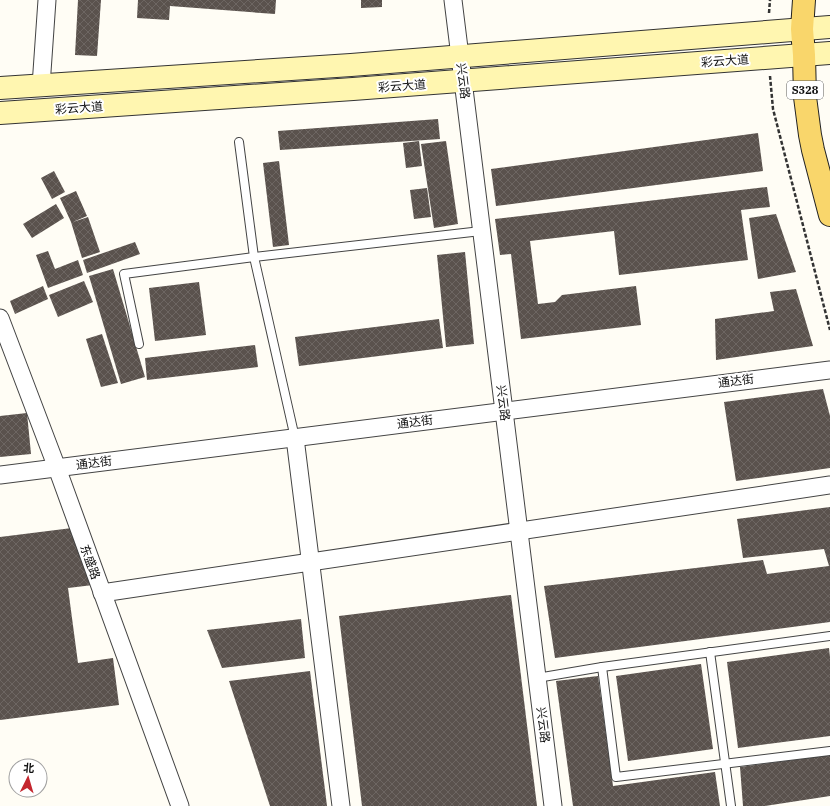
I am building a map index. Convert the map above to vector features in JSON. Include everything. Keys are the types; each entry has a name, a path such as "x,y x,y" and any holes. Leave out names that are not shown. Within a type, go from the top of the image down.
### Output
{"main road":[{"name":"S328","path":"804,0 802,29 805,97 813,150 830,215"},
{"name":"彩云大道","path":"0,88 460,56 830,27"},
{"name":"彩云大道","path":"0,113 463,81 830,52"}],"street":[{"path":"41,86 47,0 42,0"},
{"name":"兴云路","path":"452,0 553,806"},
{"name":"东盛路","path":"0,318 57,468 180,806"},
{"name":"通达街","path":"0,475 830,370"},
{"path":"295,438 341,806"},
{"path":"102,593 830,485"}],"lane":[{"path":"240,142 254,257 295,438"},
{"path":"139,344 124,274 254,257 481,231"},
{"path":"537,678 602,667 830,636"},
{"path":"710,652 731,806"},
{"path":"602,667 616,777 830,751"}],"path":[{"path":"768,58 773,109 830,330"}],"building":[{"path":"78,0 101,0 97,56 75,55"},
{"path":"138,0 276,0 275,14 170,6 169,20 137,18"},
{"path":"361,0 382,0 382,7 361,8"},
{"path":"438,119 440,139 280,150 278,131"},
{"path":"758,133 763,171 496,206 491,169"},
{"path":"419,141 422,166 406,168 403,143"},
{"path":"446,141 458,224 434,228 421,144"},
{"path":"279,161 289,245 273,247 263,163"},
{"path":"54,171 65,192 52,199 41,178"},
{"path":"767,187 770,207 741,210 748,260 619,275 614,231 530,241 538,304 555,302 562,295 636,286 641,325 521,339 511,254 500,255 495,219"},
{"path":"427,188 431,217 414,219 410,190"},
{"path":"76,191 87,216 73,222 88,217 100,252 82,258 71,222 60,198"},
{"path":"56,204 64,218 32,238 23,224"},
{"path":"776,214 796,272 758,279 749,218"},
{"path":"135,242 140,254 87,273 83,260"},
{"path":"48,251 55,269 78,260 83,275 48,288 36,255"},
{"path":"465,252 474,344 446,347 437,255"},
{"path":"113,269 145,377 121,384 89,276"},
{"path":"84,281 93,302 58,317 49,295"},
{"path":"199,282 206,335 155,341 149,288"},
{"path":"43,286 48,299 15,314 10,301"},
{"path":"796,289 813,346 716,360 715,319 774,311 770,292"},
{"path":"439,319 443,348 299,366 295,337"},
{"path":"102,334 118,383 101,387 86,339"},
{"path":"255,345 258,367 147,380 145,358"},
{"path":"823,389 830,416 830,468 736,481 724,402"},
{"path":"27,413 31,454 0,457 0,416"},
{"path":"830,507 830,622 555,658 544,586 763,560 767,574 829,566 824,549 743,558 737,519"},
{"path":"72,528 93,585 68,588 78,663 113,658 119,705 0,720 0,537"},
{"path":"511,595 537,806 362,806 339,616"},
{"path":"301,619 305,658 222,668 207,630"},
{"path":"829,648 830,736 738,748 727,662"},
{"path":"701,664 713,749 628,761 616,676"},
{"path":"310,671 327,806 270,806 229,681"},
{"path":"598,676 613,786 715,772 720,806 573,806 556,681"},
{"path":"830,755 830,796 765,806 743,806 740,767"}]}
